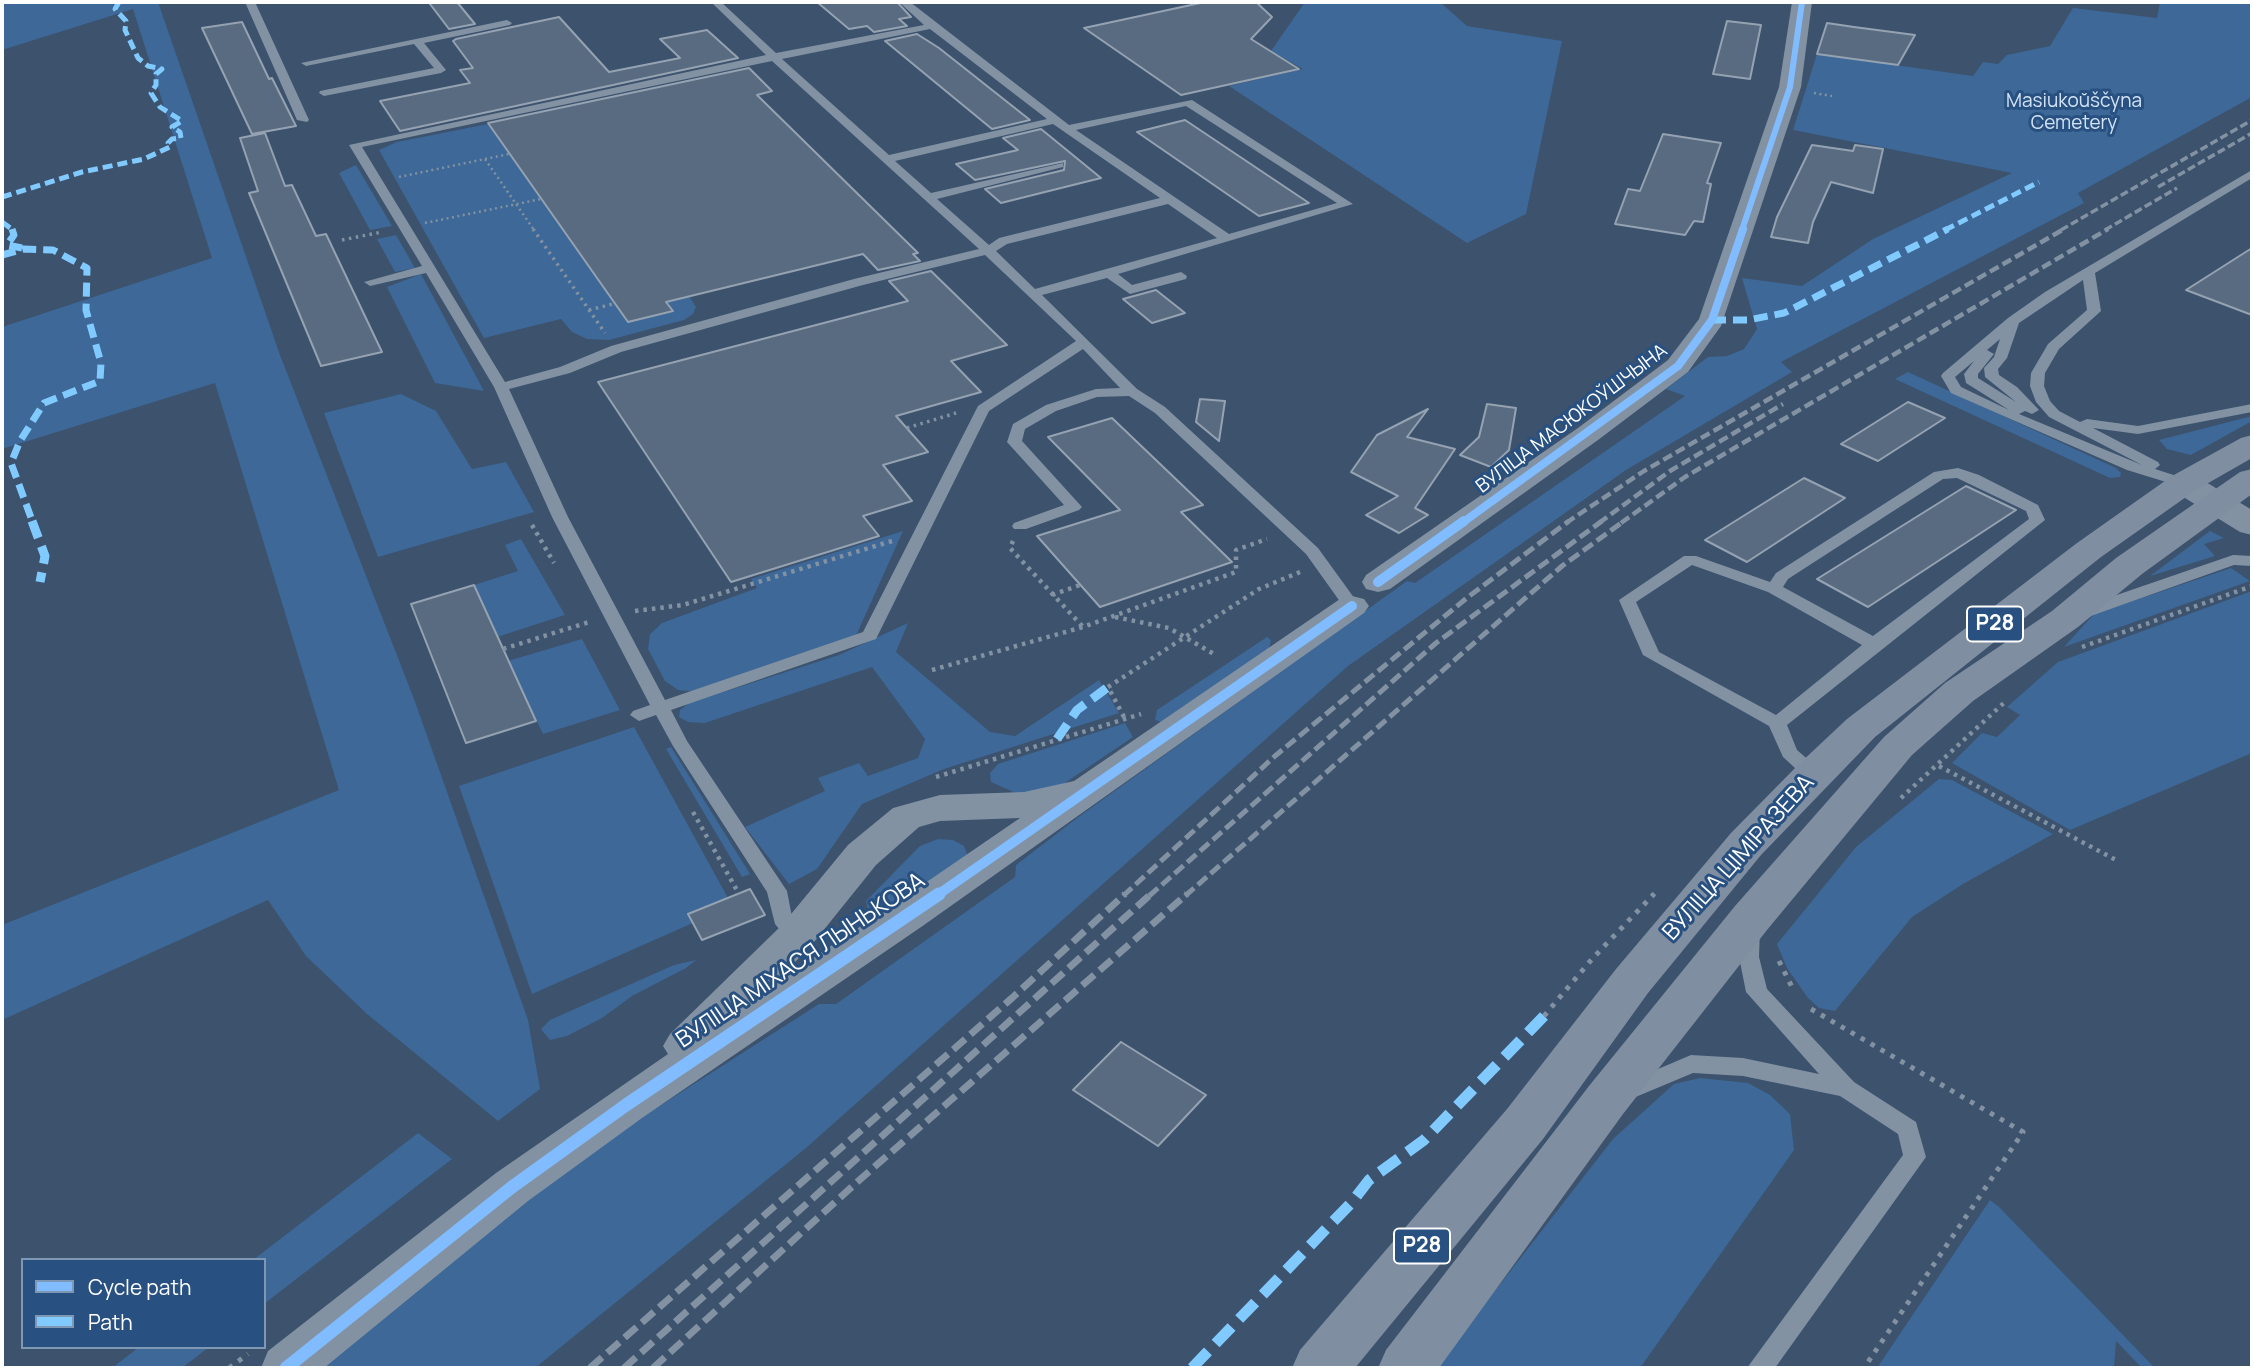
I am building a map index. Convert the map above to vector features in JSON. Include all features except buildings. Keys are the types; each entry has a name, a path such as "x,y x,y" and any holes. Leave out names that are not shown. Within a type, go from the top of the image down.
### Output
{"main road":[{"name":"ВУЛІЦА ЦІМІРАЗЕВА","path":"1406,1368 1443,1270 1525,1124 1649,960 1746,844 1861,728 2089,550 2184,482 2252,445"},
{"name":"ВУЛІЦА ЦІМІРАЗЕВА","path":"1320,1368 1443,1270 1763,936 1854,793 1898,746 1959,692 2072,634 2129,566 2252,480"}],"street":[{"name":"ВУЛІЦА МАСЮКОЎШЧЫНА","path":"1378,582 1588,435 1678,366 1712,320 1790,87 1802,2"},
{"path":"2184,482 2252,525"},
{"name":"ВУЛІЦА МІХАСЯ ЛЫНЬКОВА","path":"286,1368 512,1187 1028,817 1095,787 1352,606"},
{"name":"ВУЛІЦА МІХАСЯ ЛЫНЬКОВА","path":"626,1105 796,936 862,855 906,817 940,808 1028,817"}],"lane":[{"path":"250,2 303,120"},
{"path":"716,2 1033,293 1084,341 1132,392 1160,410 1291,531 1321,564 1352,606"},
{"path":"904,2 1067,129 1227,239"},
{"path":"306,63 507,23"},
{"path":"796,936 782,919 777,891 679,743 560,517 501,387 355,145 932,26"},
{"path":"324,93 441,69 417,41"},
{"path":"1033,293 1347,204 1188,102 1067,129"},
{"path":"888,159 1055,120"},
{"path":"929,197 1059,165"},
{"path":"2184,482 2132,467 2051,430 1972,399 1956,390 1948,376 2013,321 2252,173"},
{"path":"501,387 565,370 616,349 859,282 988,251 1003,241 1172,199"},
{"path":"370,282 429,268"},
{"path":"1109,273 1130,290 1181,276"},
{"path":"2089,274 2094,311 2053,346 2038,373 2036,386 2043,402 2054,414 2184,482"},
{"path":"2013,321 1971,374 1971,380 2051,430"},
{"path":"2013,321 2000,358 1992,369 1992,377 2012,390 2051,430"},
{"path":"639,715 870,635 983,409 1084,341"},
{"path":"1020,526 1074,507 1014,442 1018,427 1051,408 1096,393 1132,392"},
{"path":"2054,414 2092,425 2138,430 2252,408"},
{"path":"1774,589 1782,576 1939,475 1958,473 1974,478 2033,508 2036,520 1874,644 1777,723"},
{"path":"1813,774 1789,753 1777,723 1652,655 1627,600 1690,559 1774,589 1874,644"},
{"path":"2072,634 2233,560 2252,561"},
{"path":"1760,1368 1916,1157 1908,1129 1846,1088 1757,992 1749,957 1763,936"},
{"path":"1606,1100 1691,1064 1743,1067 1846,1088"}],"path":[{"path":"377,181 509,154"},
{"path":"485,159 616,349"},
{"path":"342,240 541,199"},
{"path":"589,310 613,304"},
{"path":"907,428 971,409 983,409"},
{"path":"1020,526 1010,548 1083,626"},
{"path":"932,670 1083,626 1236,572 1236,550 1291,531"},
{"path":"503,649 612,615 683,605 902,538"},
{"path":"1124,717 1108,687 1259,589 1321,564"},
{"path":"1052,594 1080,584"},
{"path":"2072,634 2252,586"},
{"path":"1112,616 1169,628 1214,654"},
{"path":"1897,801 1939,766 2014,693"},
{"path":"926,781 1124,717 1143,714"},
{"path":"1939,766 2116,860"},
{"path":"1763,936 1800,1003 2023,1132 1864,1368"},
{"path":"229,1368 253,1349"}],"green space":[{"path":"2,2 158,2 280,355 414,699 528,1020 540,1089 498,1121 367,1014 306,956 268,900 2,1020 2,925 339,790 215,383 2,449 2,327 212,258 133,9 2,50"},
{"path":"1305,2 1440,2 1467,26 1562,41 1526,214 1467,243 1229,86 1303,69 1271,51"},
{"name":"Masiukoŭščyna Cemetery","path":"2160,2 2252,2 2252,97 2078,193 2084,203 1781,362 1792,372 1626,470 1348,666 806,1148 535,1368 315,1368 600,1144 819,1004 836,1004 1015,877 1016,865 1077,818 1407,581 1415,583 1685,396 1666,389 1708,357 1727,356 1744,349 1757,329 1742,278 1802,286 1873,239 2012,173 1793,130 1817,54 1973,76 1983,62 1998,64 2007,55 2050,46 2073,8 2157,18"},
{"path":"488,124 628,322 672,311 666,302 689,296 696,307 693,314 684,320 609,340 587,339 572,332 561,319 484,338 379,150 397,142"},
{"path":"356,165 392,226 370,230 339,173"},
{"path":"396,235 415,268 395,272 377,239"},
{"path":"421,274 484,391 435,383 387,287"},
{"path":"1908,372 2116,468 2121,473 2120,477 2110,478 1895,379"},
{"path":"401,394 436,411 472,469 506,462 534,512 378,557 324,413"},
{"path":"2252,416 2252,421 2191,455 2167,449 2159,440"},
{"path":"903,531 855,638 701,692 678,690 665,681 648,649 650,634 662,623 757,588 751,579"},
{"path":"2210,531 2224,538 2204,544 2215,556 2150,576"},
{"path":"521,539 565,615 497,637 474,585 518,571 505,545"},
{"path":"2231,568 2250,581 2064,647 2094,614"},
{"path":"2252,591 2252,753 2070,830 1952,763 1982,733 1997,737 2020,715 2007,707 2058,662"},
{"path":"908,623 896,652 990,732 1015,736 1099,680 1119,713 944,769 862,804 817,869 789,884 745,827 825,791 818,778 859,763 868,776 918,758 925,739 872,667 705,723 688,722 679,717 680,710 689,703 839,655"},
{"path":"1267,637 1271,640 1269,649 1161,722 1155,720 1157,710"},
{"path":"582,639 620,710 543,734 508,661"},
{"path":"1125,723 1133,737 1053,791 1029,799 991,782 990,773 998,764"},
{"path":"634,727 728,898 689,914 693,923 532,994 459,786"},
{"path":"671,747 750,874 742,877 666,749"},
{"path":"1939,779 1952,780 2053,834 1963,884 1912,917 1835,1011 1819,1008 1808,998 1787,968 1777,944 1856,847"},
{"path":"938,839 953,840 964,846 967,854 962,863 878,915 868,911 866,901 920,846"},
{"path":"696,960 632,996 602,1018 567,1036 550,1040 541,1029 550,1020 674,965"},
{"path":"1700,1078 1748,1083 1770,1095 1790,1114 1794,1150 1640,1368 1435,1368 1613,1139 1674,1084"},
{"path":"418,1133 452,1159 266,1302 266,1258 256,1258"},
{"path":"1990,1200 2155,1368 2142,1368 2116,1341 2114,1368 1877,1368"},
{"path":"136,1349 206,1349 182,1368 112,1368"}],"railway":[{"path":"2061,230 2252,120"},
{"path":"2158,187 2252,133"},
{"path":"2105,230 2177,188"},
{"path":"1569,521 1644,471 2064,229"},
{"path":"1621,523 1685,477 2108,229"},
{"path":"1599,523 1670,471 1783,404"},
{"path":"1123,896 1275,756 1468,597 1569,521"},
{"path":"1149,896 1436,643 1602,521"},
{"path":"1185,896 1562,566 1624,521"},
{"path":"590,1368 1012,998 1125,894"},
{"path":"624,1368 1151,894"},
{"path":"653,1368 856,1183 1187,894"}],"marked path":[{"path":"2,197 82,172 144,159 170,147 168,143 172,139 181,138 180,132 172,127 182,121 160,107 151,93 156,85 156,74 162,69 148,66 138,58 125,30 126,21 115,9 119,2"},
{"path":"1712,320 1748,320 1784,313 2039,182"},
{"path":"2,222 12,227 14,235 7,245 22,248"},
{"path":"2,255 24,249 53,250 75,259 87,268 86,310 101,363 100,381 44,403 20,441 11,463 45,556 40,582"},
{"path":"1057,739 1077,710 1108,687"},
{"path":"1192,1368 1352,1202 1369,1180 1424,1140 1544,1016"}],"cycle path":[{"path":"1378,582 1588,434 1678,366 1712,320 1790,87 1802,2"},
{"path":"286,1368 512,1187 626,1105 910,914 1352,606"}]}
